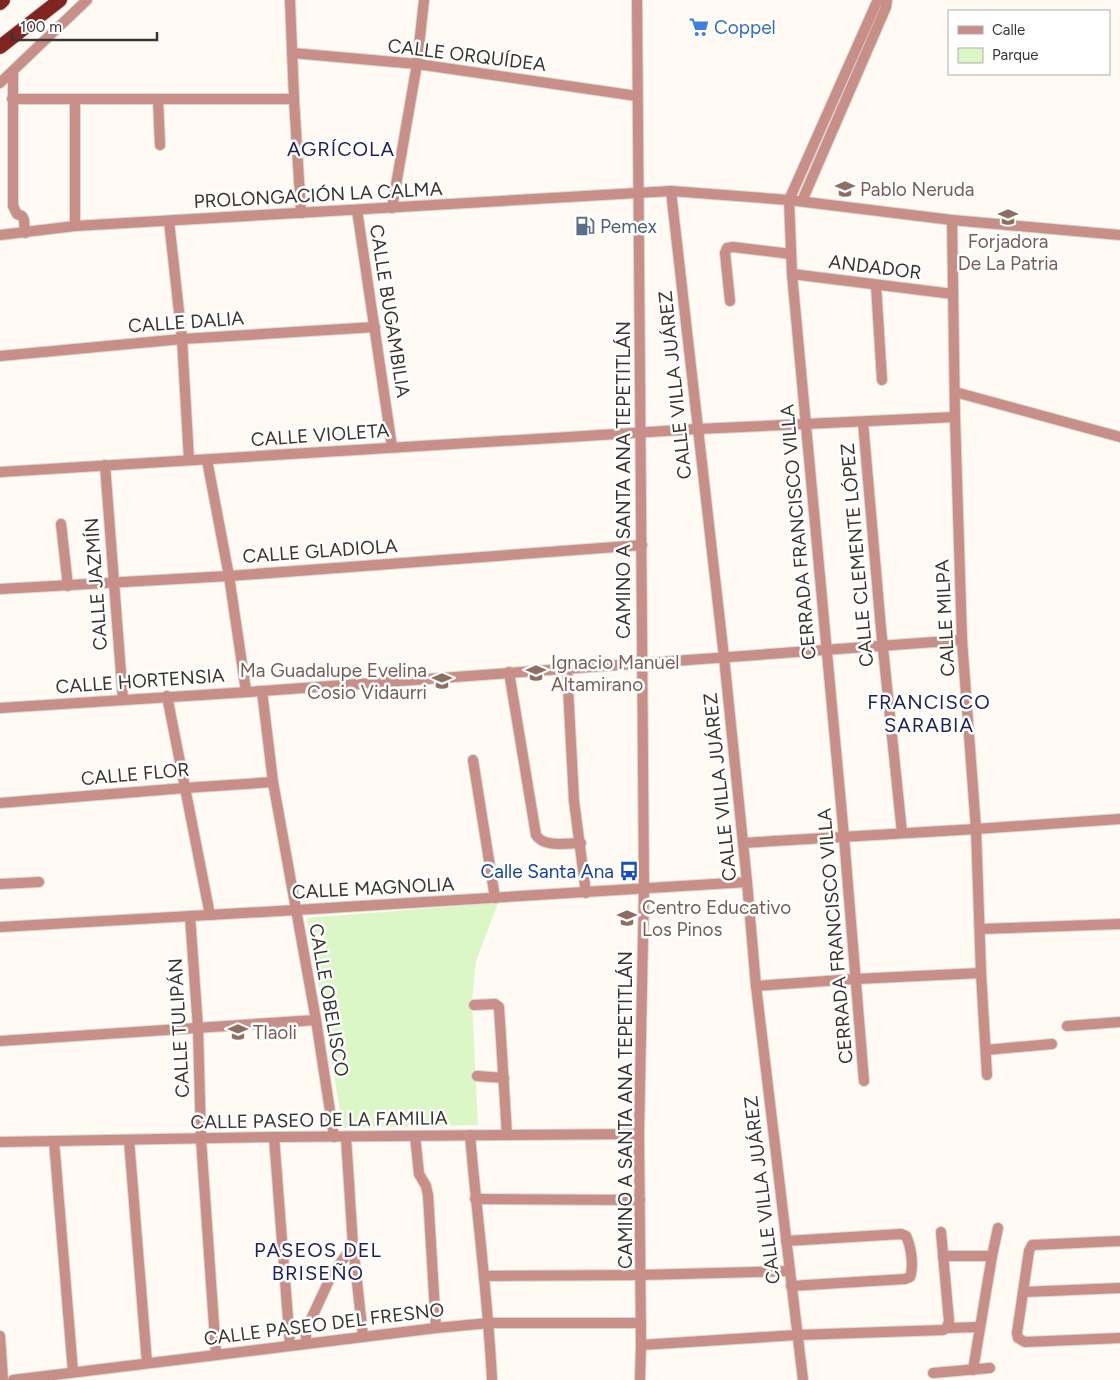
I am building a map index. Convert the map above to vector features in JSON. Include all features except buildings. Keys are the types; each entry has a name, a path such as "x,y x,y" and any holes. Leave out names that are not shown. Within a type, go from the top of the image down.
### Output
{"highway":[{"path":"0,3 3,0"},
{"path":"0,47 47,0"},
{"path":"0,47 60,0"}],"street":[{"path":"0,82 13,72 87,0"},
{"path":"290,0 301,213"},
{"name":"CALLE BUGAMBILIA","path":"392,208 417,64 424,0"},
{"name":"CAMINO A SANTA ANA TEPETITLÁN","path":"637,0 642,432 644,889 640,1134 640,1380"},
{"name":"CERRADA FRANCISCO VILLA","path":"864,1081 844,837 792,274 789,200 879,0"},
{"path":"802,201 886,7 887,0"},
{"name":"CALLE ORQUÍDEA","path":"292,53 417,64 637,96"},
{"path":"13,72 13,206 17,214 22,216 24,220 25,232"},
{"path":"12,99 294,99"},
{"path":"75,99 75,226"},
{"path":"158,99 160,145"},
{"name":"PROLONGACIÓN LA CALMA","path":"0,235 75,226 671,191 802,201 952,220 1120,235"},
{"name":"CALLE VILLA JUÁREZ","path":"671,191 724,657 756,986 803,1380"},
{"name":"CALLE BUGAMBILIA","path":"357,210 392,448"},
{"name":"CALLE MILPA","path":"952,220 954,392 962,640 976,829 980,973 987,1075"},
{"path":"169,221 182,338 189,460"},
{"path":"730,301 725,253 727,248 791,254"},
{"name":"ANDADOR","path":"792,274 953,294"},
{"path":"876,285 882,380"},
{"name":"CALLE DALIA","path":"0,356 182,338 375,328"},
{"path":"954,392 1120,436"},
{"name":"CALLE VIOLETA","path":"0,472 642,432 955,417"},
{"name":"CALLE CLEMENTE LÓPEZ","path":"863,422 902,834"},
{"path":"207,460 229,576 246,691"},
{"name":"CALLE JAZMÍN","path":"105,465 123,700"},
{"path":"61,524 68,586"},
{"name":"CALLE GLADIOLA","path":"0,589 114,584 642,545"},
{"name":"CALLE HORTENSIA","path":"0,708 262,691 962,640"},
{"path":"567,668 574,801 586,893"},
{"path":"508,672 536,836 545,843 580,843"},
{"name":"CALLE OBELISCO","path":"262,691 272,782 316,1020 334,1136"},
{"path":"167,696 210,915"},
{"path":"473,760 495,898"},
{"name":"CALLE FLOR","path":"0,803 272,782"},
{"path":"743,843 1120,819"},
{"path":"0,884 39,882"},
{"name":"CALLE MAGNOLIA","path":"0,924 210,915 747,882"},
{"name":"CALLE TULIPÁN","path":"190,916 216,1354"},
{"path":"980,929 1120,924"},
{"path":"756,986 980,973"},
{"path":"474,1005 495,1004 499,1006 507,1135"},
{"path":"0,1040 316,1020"},
{"path":"1066,1026 1120,1022"},
{"path":"986,1050 1052,1044"},
{"path":"477,1076 504,1078"},
{"name":"CALLE PASEO DE LA FAMILIA","path":"0,1142 334,1136 640,1134"},
{"path":"470,1135 475,1200 489,1323 492,1380"},
{"path":"415,1136 419,1174 426,1186 428,1195 436,1328"},
{"path":"274,1137 290,1346"},
{"path":"346,1137 353,1246 363,1336"},
{"path":"129,1140 147,1363"},
{"path":"54,1141 73,1372"},
{"path":"475,1200 640,1200"},
{"path":"973,1370 998,1228"},
{"path":"941,1232 949,1321 947,1328"},
{"path":"786,1241 901,1234 906,1236 908,1241 912,1271 910,1276 905,1279 791,1286"},
{"path":"1120,1241 1032,1245 1029,1250 1017,1333 1018,1338 1022,1341 1120,1338"},
{"path":"306,1344 306,1330 332,1274 353,1246"},
{"path":"943,1256 992,1256"},
{"path":"484,1276 641,1275 789,1271"},
{"path":"1024,1292 1120,1288"},
{"name":"CALLE PASEO DEL FRESNO","path":"13,1380 363,1336 489,1323 641,1324"},
{"path":"641,1344 797,1334 944,1330 947,1328 980,1326"},
{"path":"0,1336 4,1380"},
{"path":"933,1373 990,1368"}],"green space":[{"path":"498,903 476,961 472,1001 478,1125 343,1128 307,918"}],"place":[{"name":"Coppel","path":"699,27"},
{"name":"Pablo Neruda","path":"845,189"},
{"name":"Forjadora De La Patria","path":"1008,217"},
{"name":"Pemex","path":"585,226"},
{"name":"Ignacio Manuel Altamirano","path":"536,673"},
{"name":"Ma Guadalupe Evelina Cosio Vidaurri","path":"442,681"},
{"name":"Calle Santa Ana","path":"629,871"},
{"name":"Centro Educativo Los Pinos","path":"627,918"},
{"name":"Tlaoli","path":"238,1032"}],"district":[{"name":"AGRÍCOLA","path":"341,149"},
{"name":"FRANCISCO SARABIA","path":"929,714"},
{"name":"PASEOS DEL BRISEÑO","path":"318,1262"}]}
